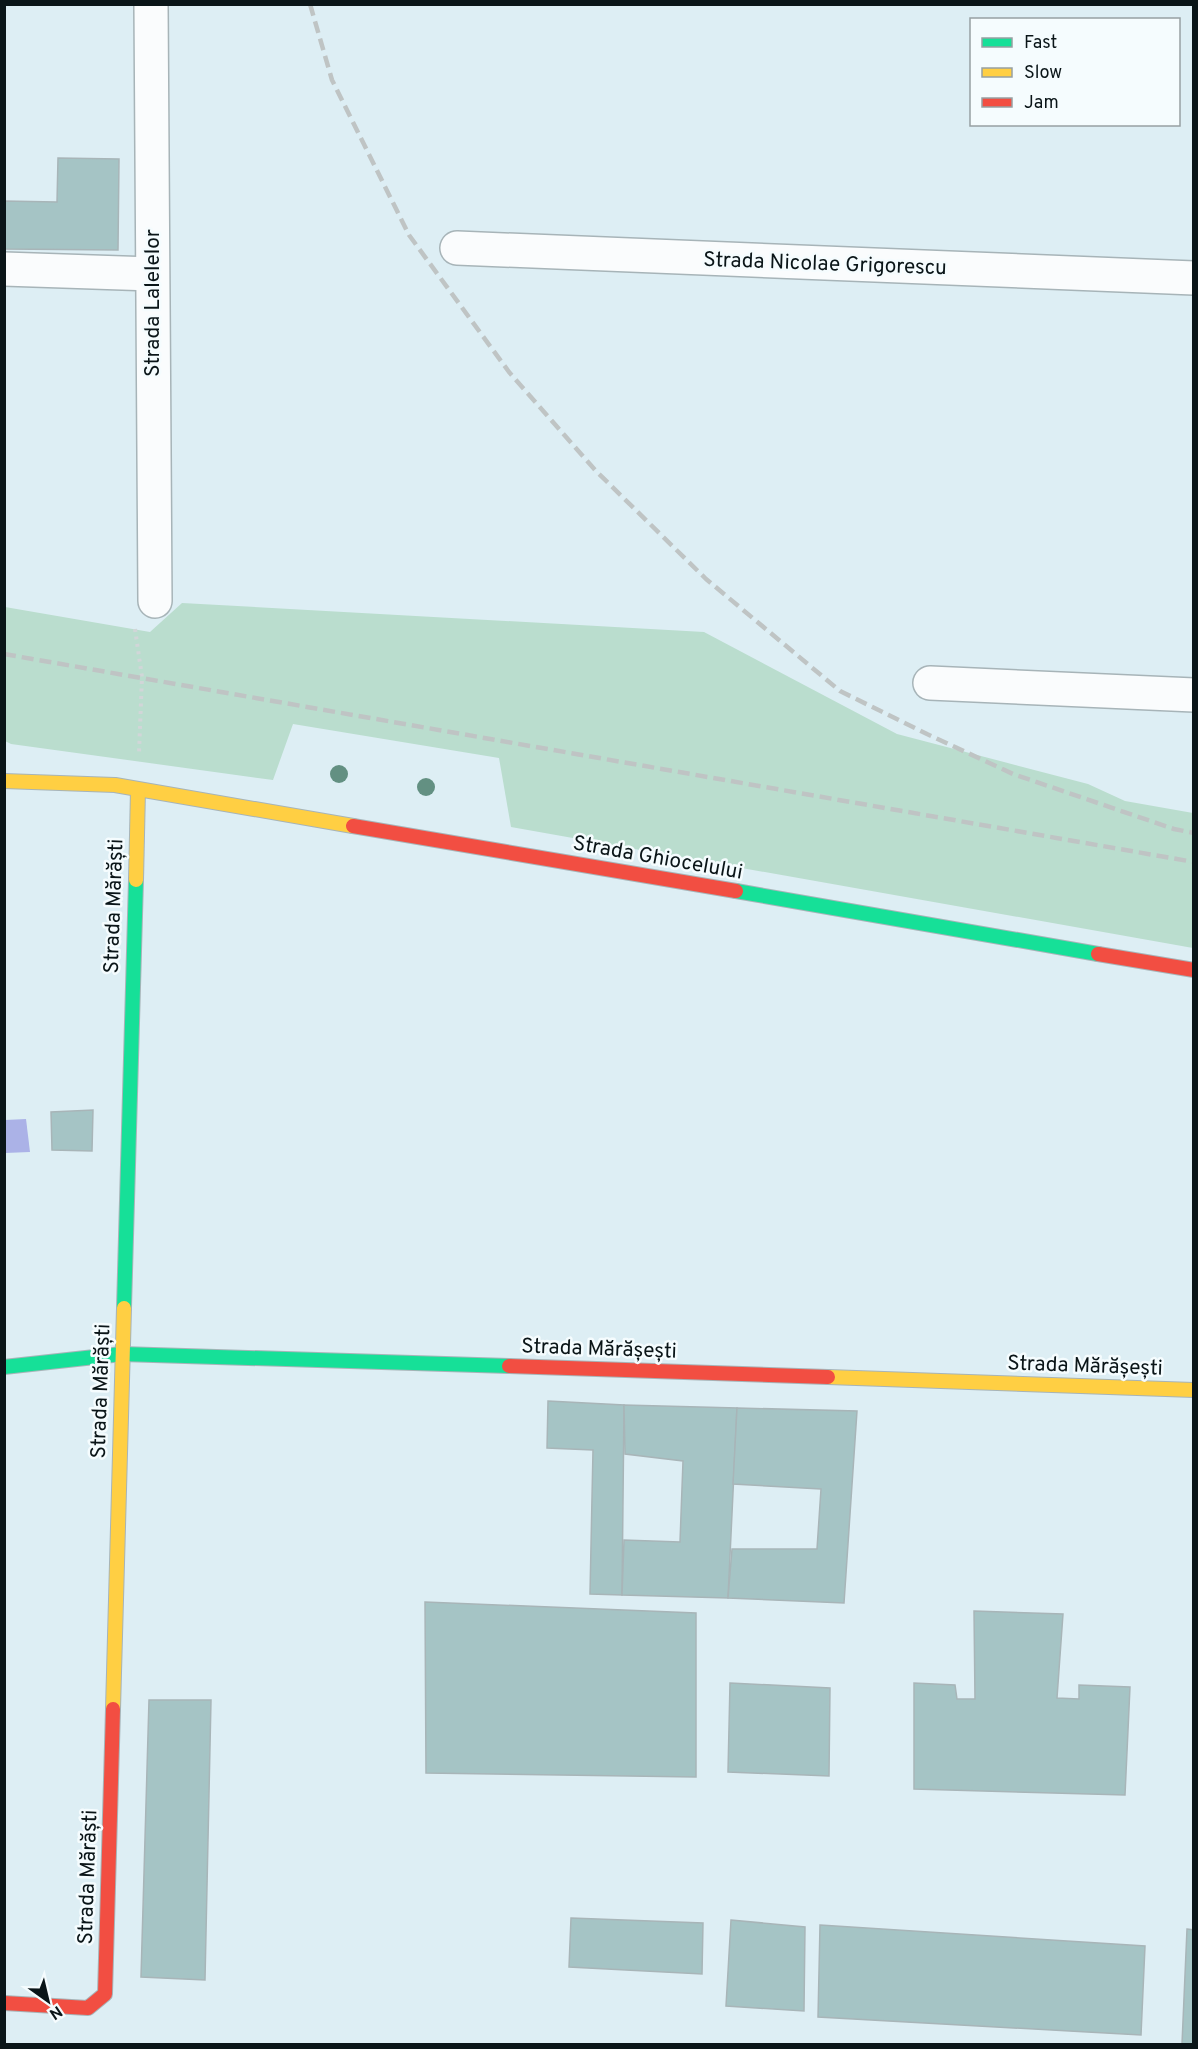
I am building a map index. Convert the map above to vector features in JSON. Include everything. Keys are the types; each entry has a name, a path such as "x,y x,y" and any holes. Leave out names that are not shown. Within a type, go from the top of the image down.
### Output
{"street":[{"name":"Strada Lalelelor","path":"151,4 155,601"},
{"name":"Strada Nicolae Grigorescu","path":"457,249 1194,278"},
{"path":"4,269 152,274"},
{"path":"930,682 1194,695"},
{"name":"Strada Ghiocelului","path":"4,782 115,785 1194,970"},
{"name":"Strada Mărăști","path":"4,2002 88,2008 105,1994 138,790"},
{"name":"Strada Mărășești","path":"4,1366 122,1354 183,1355 1194,1390"}],"path":[{"path":"138,790 142,676 132,601 155,601"}],"green space":[{"path":"182,603 704,632 897,734 1088,784 1125,801 1193,813 1193,948 511,827 499,758 293,724 273,780 11,744 5,741 5,607 150,632"}],"water":[{"path":"26,1119 30,1152 5,1153 5,1120"}],"building":[{"path":"58,158 119,159 118,250 4,249 4,201 57,202"},
{"path":"93,1110 92,1151 52,1150 51,1112"},
{"path":"548,1401 624,1405 622,1595 590,1594 593,1450 547,1448"},
{"path":"624,1405 737,1408 728,1598 622,1595 624,1540 680,1542 683,1461 625,1454"},
{"path":"737,1408 857,1411 844,1603 728,1598 732,1549 817,1549 821,1489 733,1484"},
{"path":"425,1602 696,1613 696,1777 426,1773"},
{"path":"974,1611 1063,1614 1057,1698 1079,1699 1079,1685 1130,1687 1125,1795 914,1789 914,1683 955,1685 957,1699 975,1699"},
{"path":"730,1683 830,1688 829,1776 728,1772"},
{"path":"149,1700 211,1700 205,1980 141,1977"},
{"path":"571,1918 703,1923 702,1974 569,1967"},
{"path":"731,1920 805,1927 804,2011 726,2006"},
{"path":"820,1925 1145,1946 1141,2035 818,2017"},
{"path":"1187,1929 1194,1930 1194,2044 1182,2044"}],"railway":[{"path":"310,4 332,80 409,235 509,372 595,470 706,579 840,691 1013,774 1174,829 1194,833"},
{"path":"4,654 1194,862"}],"traffic: fast":[{"path":"124,1308 136,880"},
{"path":"736,891 1098,954"},
{"path":"4,1367 122,1354 509,1366"}],"traffic: slow":[{"path":"4,781 115,785 353,826"},
{"path":"136,880 138,790"},
{"path":"113,1709 124,1308"},
{"path":"828,1377 1194,1390"}],"traffic: jam":[{"path":"353,826 736,891"},
{"path":"1098,954 1194,970"},
{"path":"509,1366 828,1377"},
{"path":"4,2003 88,2008 105,1994 113,1709"}]}
